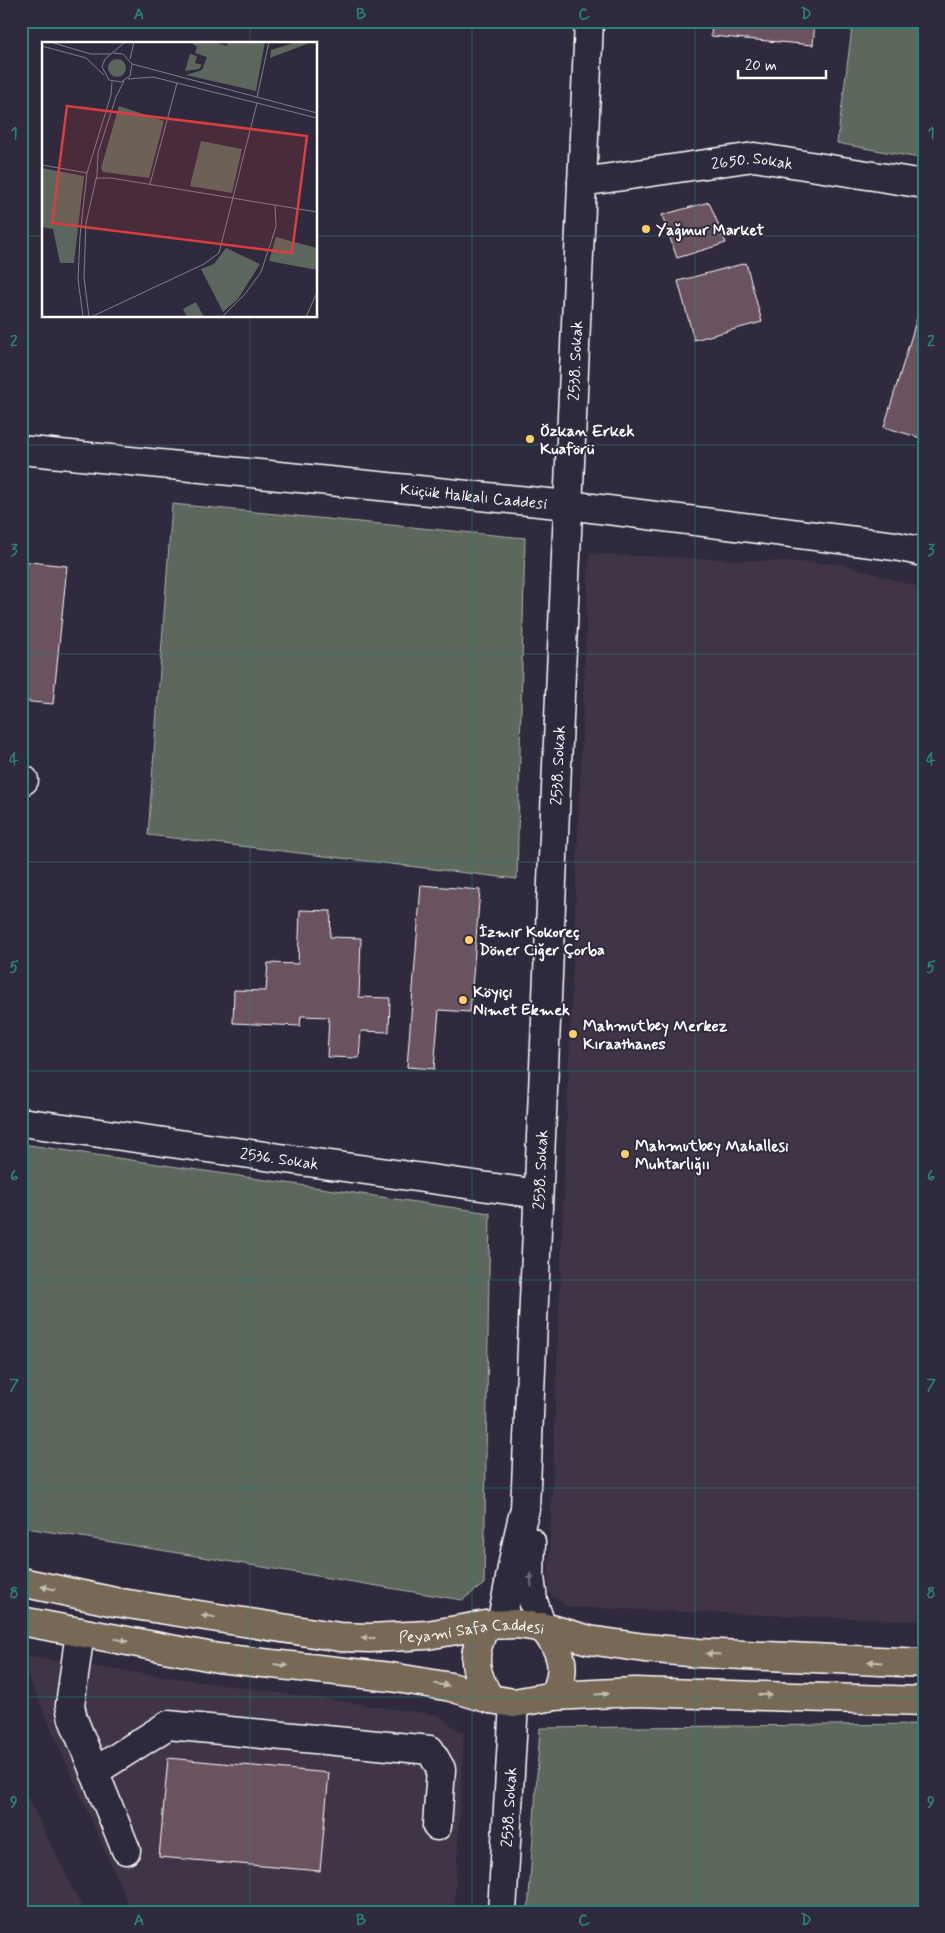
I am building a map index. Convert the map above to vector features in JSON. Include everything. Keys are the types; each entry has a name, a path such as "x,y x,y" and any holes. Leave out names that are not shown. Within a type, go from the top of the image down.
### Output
{"main road":[{"name":"Peyami Safa Caddesi","path":"21,1582 115,1602 340,1637 370,1638 427,1635 494,1624 542,1627 589,1640 699,1653 924,1663"},
{"path":"21,1621 218,1658 451,1687 502,1701 554,1696 636,1692 924,1700"},
{"path":"494,1624 478,1641 475,1668 480,1682 502,1701"},
{"path":"542,1627 553,1640 561,1664 561,1682 554,1696"}],"street":[{"name":"2538. Sokak","path":"525,1509 589,21"},
{"name":"2650. Sokak","path":"582,182 754,157 924,184"},
{"name":"Küçük Halkalı Caddesi","path":"21,450 568,505 895,546 924,552"},
{"name":"2536. Sokak","path":"21,1122 538,1194"},
{"path":"494,1624 511,1584 516,1540 525,1509"},
{"path":"525,1509 530,1529 530,1576 533,1601 542,1627"},
{"path":"80,1632 70,1705 73,1719 126,1850"},
{"name":"2538. Sokak","path":"502,1701 502,1912"},
{"path":"94,1772 168,1725 430,1750 441,1769 437,1826"}],"shaded area":[{"path":"589,554 842,564 924,589 924,1621 568,1607 548,1592"},
{"path":"21,1656 437,1715 464,1734 454,1912 132,1912 21,1660"},
{"path":"21,1783 84,1912 21,1912"}],"green space":[{"path":"853,21 924,21 924,159 837,143"},
{"path":"172,504 525,538 517,879 148,835"},
{"path":"22,1144 490,1213 484,1584 462,1600 21,1527"},
{"path":"924,1724 924,1912 528,1912 540,1728"}],"building":[{"path":"712,21 815,21 813,45 711,36"},
{"path":"709,202 726,243 677,258 662,215"},
{"path":"746,263 762,322 694,340 678,281"},
{"path":"924,295 924,439 884,427"},
{"path":"21,561 67,566 53,704 21,701"},
{"path":"421,885 480,890 470,1012 439,1010 434,1069 407,1067"},
{"path":"300,910 331,911 330,937 361,938 359,997 390,998 389,1032 361,1031 359,1058 327,1057 329,1017 301,1016 300,1026 233,1023 234,990 266,991 268,963 298,964"},
{"path":"168,1758 329,1773 320,1871 159,1857"}],"place":[{"name":"Yağmur Market","path":"646,229"},
{"name":"Özkan Erkek Kuaförü","path":"530,439"},
{"name":"İzmir Kokoreç Döner Ciğer Çorba","path":"469,940"},
{"name":"Köyiçi Nimet Ekmek","path":"463,1000"},
{"name":"Mahmutbey Merkez Kıraathanes","path":"573,1034"},
{"name":"Mahmutbey Mahallesi Muhtarlığıı","path":"625,1154"}]}
